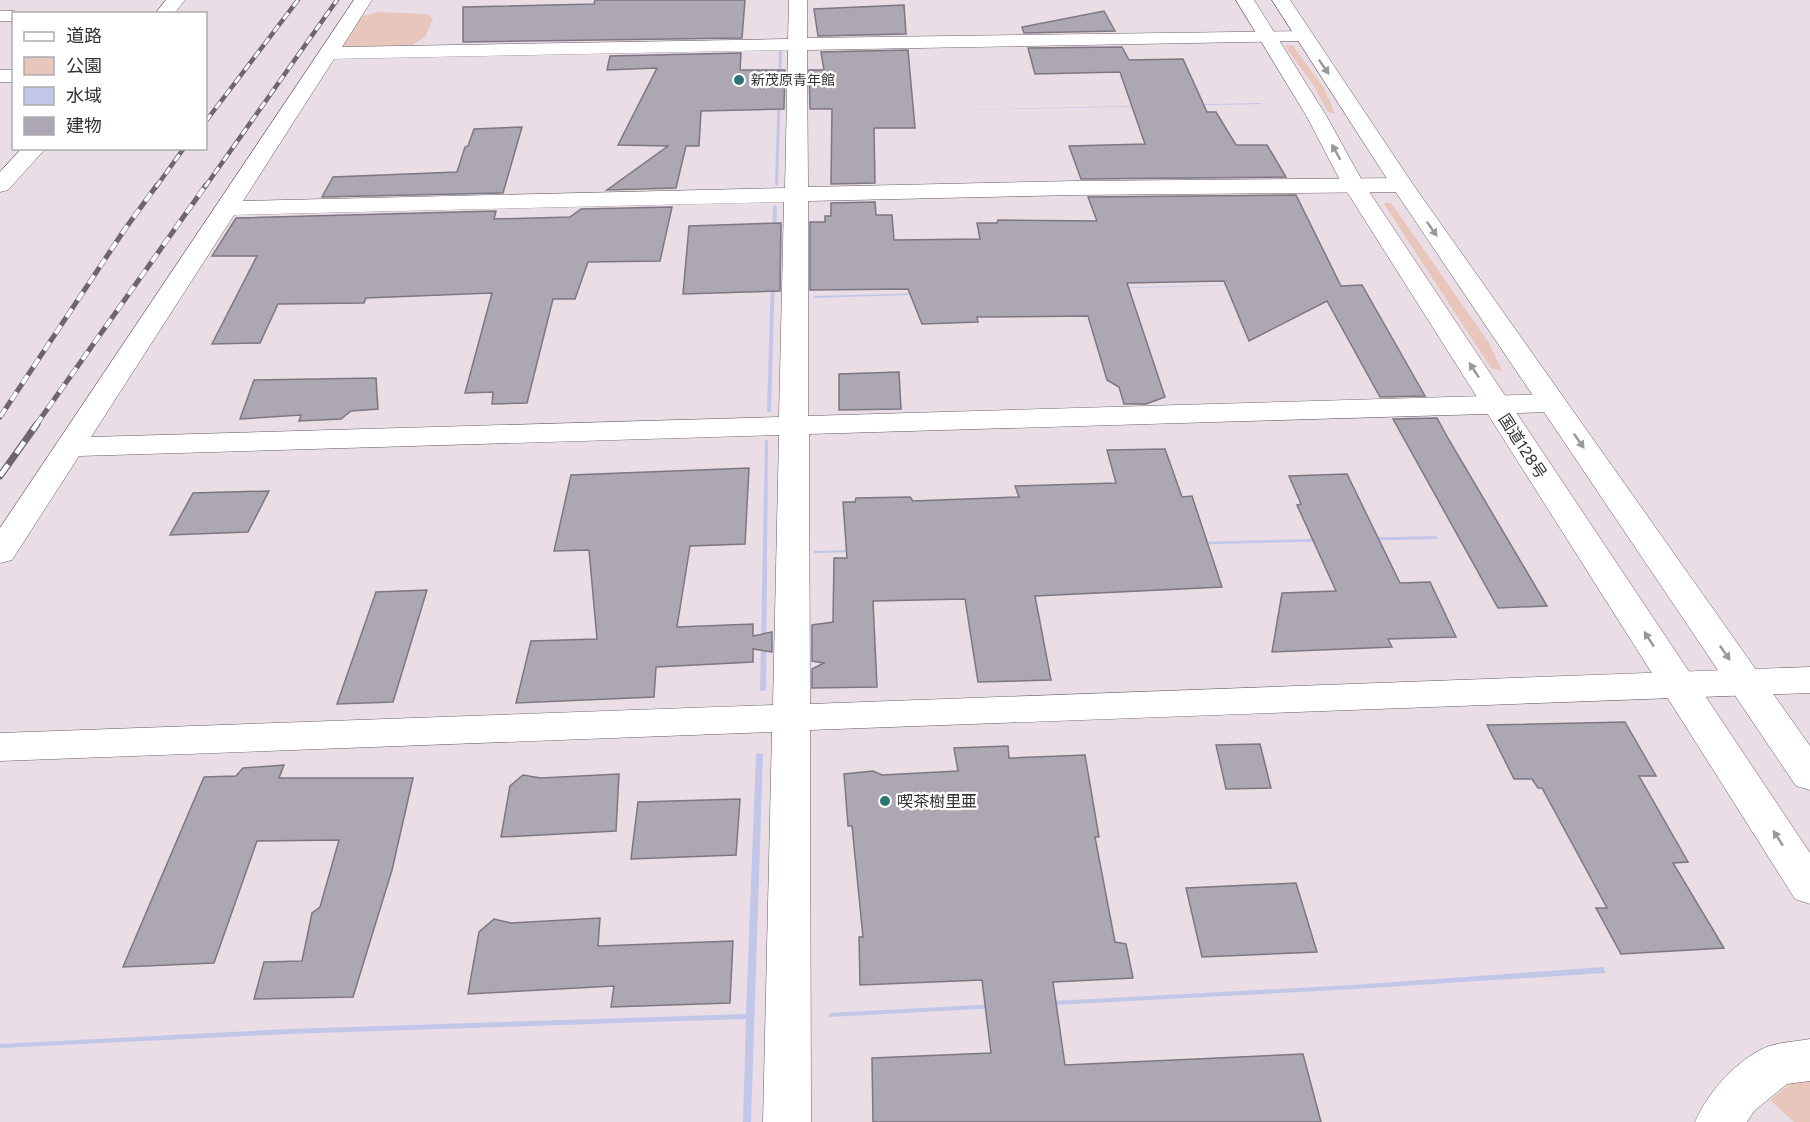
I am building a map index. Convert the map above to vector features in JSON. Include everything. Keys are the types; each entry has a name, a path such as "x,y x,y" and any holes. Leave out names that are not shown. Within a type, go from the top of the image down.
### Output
{"main road":[{"path":"166,12 176,0"},
{"path":"0,553 363,0"},
{"path":"788,1122 798,0"},
{"name":"国道128号","path":"1245,0 1317,117 1353,184 1810,887"},
{"path":"1281,0 1402,185 1810,776"},
{"path":"328,53 1302,34"},
{"path":"3,177 33,150"},
{"path":"228,208 1353,184 1402,185"},
{"path":"69,447 1552,403"},
{"path":"0,747 1810,680"},
{"path":"1719,1122 1737,1096 1776,1065 1810,1060"}],"green space":[{"path":"379,12 427,14 433,19 425,37 412,45 342,47 362,16"},
{"path":"1285,46 1293,46 1324,88 1335,114 1328,112 1314,86"},
{"path":"1387,202 1392,204 1489,343 1502,371 1491,368 1384,204"},
{"path":"1802,1079 1810,1079 1810,1122 1794,1122 1770,1100 1790,1084"}],"water":[{"path":"779,51 782,51 778,186 775,184"},
{"path":"1261,103 1262,104 810,113"},
{"path":"773,205 777,206 771,412 767,412"},
{"path":"1359,281 814,298 814,296"},
{"path":"765,440 768,440 766,690 760,691"},
{"path":"1436,536 1438,539 814,553 814,551"},
{"path":"756,753 763,754 751,1122 743,1122 746,1019 289,1034 0,1048 0,1044 288,1029 746,1014"},
{"path":"1603,967 1606,973 829,1017 829,1013 1353,985"}],"building":[{"path":"595,0 745,0 742,38 463,42 463,7 594,4"},
{"path":"904,5 906,34 818,36 814,9"},
{"path":"1104,11 1115,31 1024,33 1022,27"},
{"path":"1122,47 1129,60 1183,59 1207,112 1216,112 1236,145 1267,145 1286,177 1081,179 1069,146 1145,144 1120,72 1035,74 1028,48"},
{"path":"908,50 915,128 874,128 875,183 831,184 832,109 810,109 809,70 824,70 821,52"},
{"path":"741,53 740,70 785,70 784,109 701,111 699,146 686,146 676,188 607,190 668,146 618,145 657,68 607,70 610,56"},
{"path":"522,127 503,193 322,197 333,177 457,172 474,129"},
{"path":"1296,195 1341,286 1362,285 1425,396 1380,397 1327,301 1249,341 1224,281 1127,283 1165,397 1146,404 1124,404 1119,387 1107,380 1088,316 977,317 978,322 922,324 908,289 810,290 810,222 825,222 825,216 831,216 831,203 875,202 876,215 892,215 894,240 980,239 977,223 997,223 998,220 1097,221 1088,197"},
{"path":"672,207 660,261 588,262 575,299 553,299 527,403 492,404 493,392 465,393 492,293 366,298 364,303 278,304 260,343 212,344 257,256 212,256 236,218 496,211 494,219 570,217 581,209"},
{"path":"781,223 780,291 683,294 689,226"},
{"path":"899,372 901,409 839,410 839,374"},
{"path":"376,378 378,409 351,411 341,419 299,421 301,415 240,419 254,380"},
{"path":"1437,418 1547,606 1498,608 1393,419"},
{"path":"1165,449 1182,497 1192,496 1222,587 1035,596 1051,680 978,682 965,599 873,601 877,687 812,688 812,669 824,663 812,661 812,625 833,622 834,558 847,558 843,502 855,502 856,498 910,497 913,501 1019,497 1015,486 1116,483 1107,450"},
{"path":"749,468 745,544 690,546 677,627 753,624 753,636 772,632 772,652 753,649 753,662 656,667 654,697 516,703 531,641 597,639 589,550 554,551 571,475"},
{"path":"1347,474 1400,583 1430,582 1456,637 1388,639 1392,647 1272,652 1282,593 1336,591 1297,505 1301,504 1289,476"},
{"path":"269,491 248,532 170,535 193,493"},
{"path":"427,590 393,702 337,704 376,592"},
{"path":"1625,722 1656,776 1639,776 1688,862 1673,863 1724,948 1621,954 1596,908 1607,908 1542,788 1538,788 1532,779 1514,779 1487,725"},
{"path":"1260,744 1271,788 1226,789 1216,745"},
{"path":"1008,746 1009,758 1085,755 1099,837 1095,837 1115,942 1126,944 1133,978 1053,982 1065,1065 1303,1054 1321,1122 873,1122 872,1058 991,1053 982,980 860,985 859,937 863,937 852,826 848,826 844,774 873,771 882,775 958,771 954,748"},
{"path":"284,765 279,778 413,778 392,870 353,997 254,999 264,962 302,961 312,913 320,907 339,840 257,841 214,963 123,967 204,777 236,776 243,768"},
{"path":"619,774 616,831 501,837 510,786 523,775 541,778"},
{"path":"740,799 736,855 631,859 638,802"},
{"path":"1296,883 1317,952 1202,957 1186,888"},
{"path":"600,918 598,946 733,941 730,1003 611,1007 614,986 468,994 479,932 494,919 511,923"}],"railway":[{"path":"207,120 298,0"},
{"path":"205,187 337,0"},
{"path":"156,187 183,150"},
{"path":"0,417 125,229 157,185"},
{"path":"36,425 206,185"},
{"path":"0,476 37,424"}],"place":[{"name":"新茂原青年館","path":"739,80"},
{"name":"喫茶樹里亜","path":"885,801"}]}
